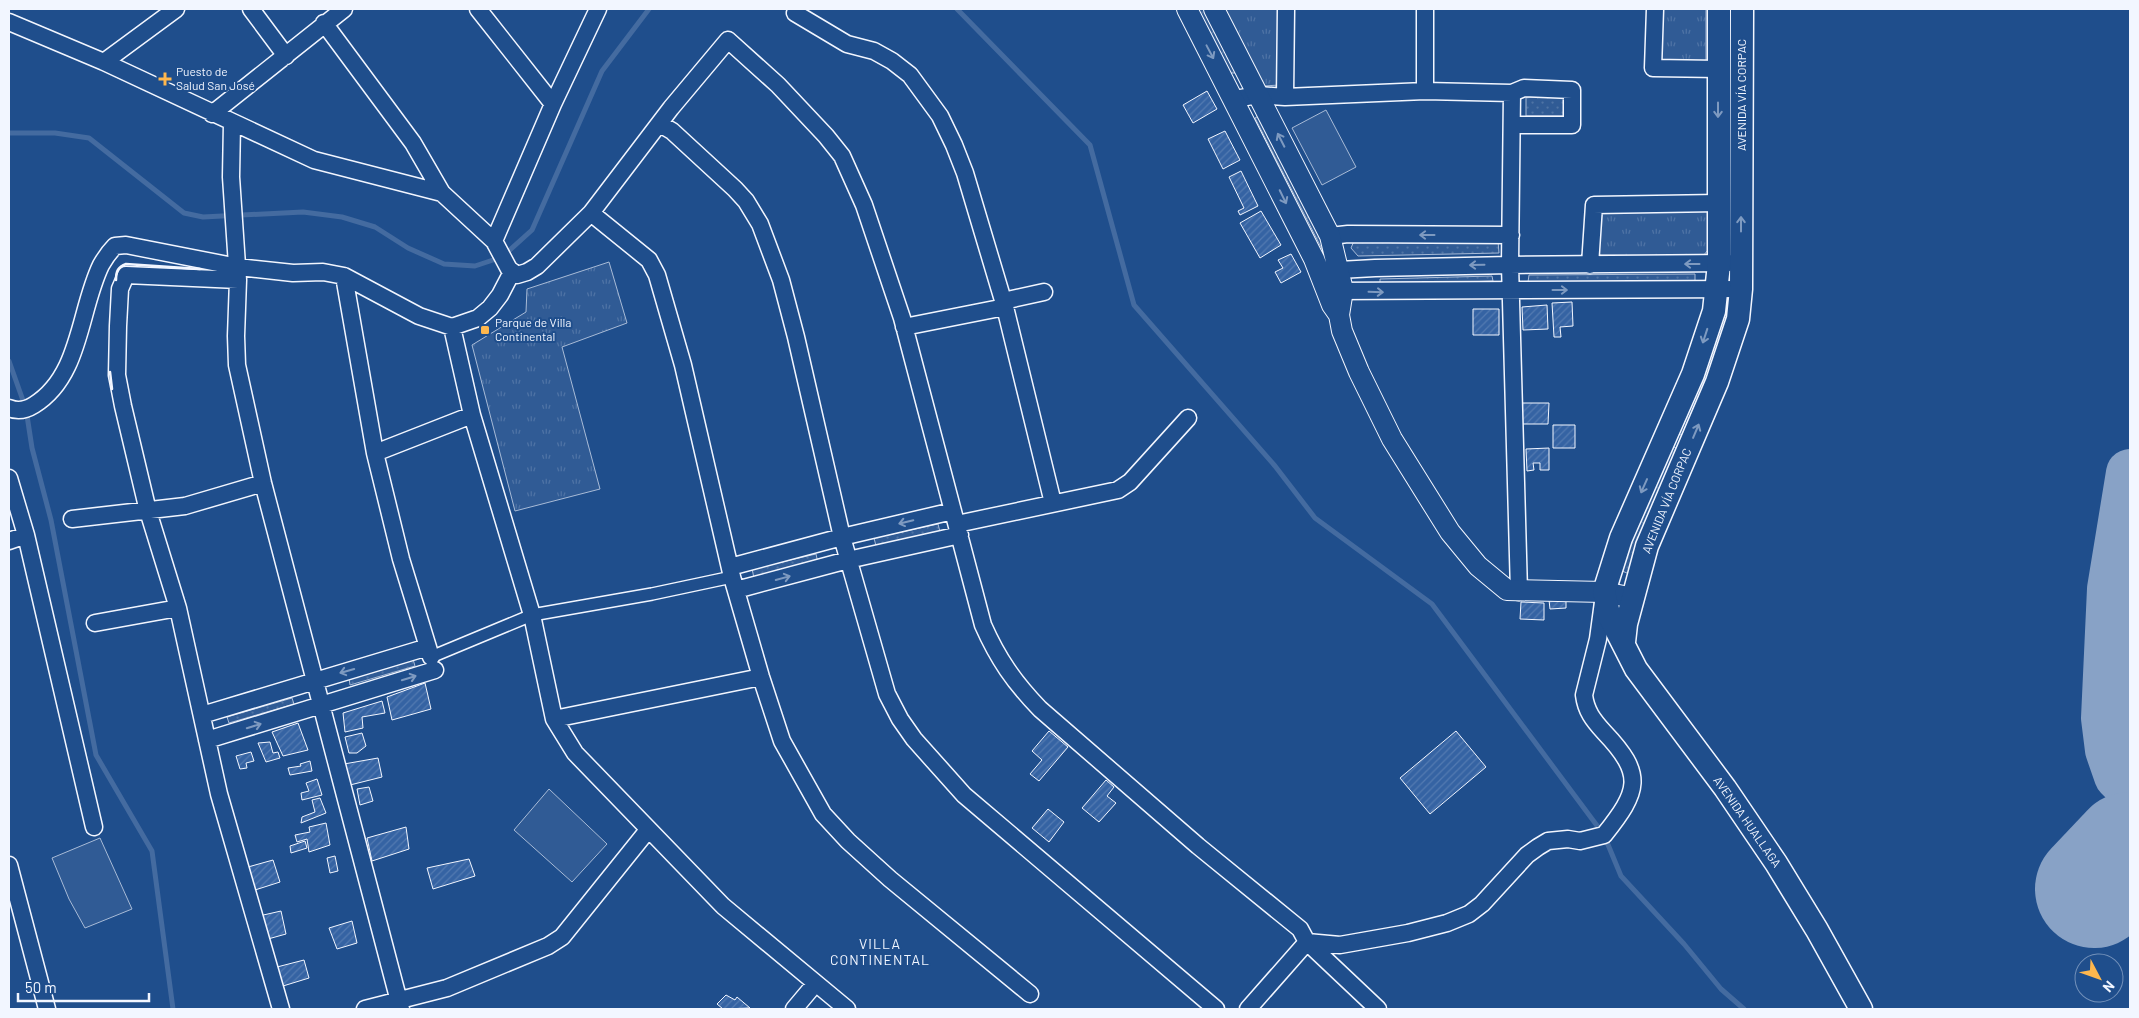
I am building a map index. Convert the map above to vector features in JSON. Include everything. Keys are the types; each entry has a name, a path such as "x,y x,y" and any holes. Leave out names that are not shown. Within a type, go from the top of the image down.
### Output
{"main road":[{"name":"AVENIDA VÍA CORPAC","path":"1604,592 1621,538 1693,374 1714,311 1718,264 1720,9"},
{"name":"AVENIDA VÍA CORPAC","path":"1624,642 1626,624 1647,546 1717,382 1738,319 1741,289 1742,9"},
{"path":"1604,592 1610,618 1624,642"},
{"name":"AVENIDA HUALLAGA","path":"1624,642 1636,669 1725,788 1776,863 1817,930 1861,1009"}],"street":[{"path":"104,62 176,9"},
{"path":"252,9 286,56"},
{"path":"212,114 344,9"},
{"path":"478,9 553,104"},
{"path":"494,241 553,104 598,9"},
{"path":"1187,9 1333,282 1375,292 1741,289"},
{"path":"1214,9 1330,236 1333,282 1342,331 1359,372 1392,439 1450,532 1478,566 1508,590 1518,592 1604,592 1633,598"},
{"path":"1285,97 1286,9"},
{"path":"1425,9 1425,91"},
{"path":"1655,9 1653,68 1719,69"},
{"path":"796,13 847,44 874,51 892,61 910,75 940,116 954,144 972,194 1004,304 1052,503"},
{"path":"9,22 104,62 212,114 231,130 314,160 442,193"},
{"path":"324,24 413,143 442,193 494,241 510,271 517,275 528,272 537,266 591,213 671,108 728,40 806,113 842,156 864,205 904,327 983,625 993,648 1018,686 1040,709 1198,846 1300,930 1306,942 1378,1009"},
{"path":"1234,99 1258,95 1285,97 1425,91 1512,93 1524,88 1572,90 1572,125 1512,125"},
{"path":"1512,93 1510,265 1518,592"},
{"path":"660,124 672,131 735,189 746,201 760,224 781,280 796,337 848,560 887,694 900,719 914,739 964,795 1216,1009"},
{"path":"231,130 238,268 236,336 238,364 263,483 400,1005"},
{"path":"1590,265 1594,204 1718,203"},
{"path":"591,213 649,260 657,275 683,365 733,578 761,677 782,741 823,814 848,841 890,879 1030,994"},
{"path":"1330,236 1348,234 1510,235"},
{"path":"9,408 15,410 26,409 50,392 60,381 70,360 101,266 114,246 126,245 238,268 293,273 323,272 344,276 420,316 452,327 478,318 490,308 500,295 510,271"},
{"path":"1333,282 1510,265 1718,264 1741,262"},
{"path":"238,268 126,275 119,308 117,375 148,511 178,608 219,794 281,1009"},
{"path":"344,276 375,453 401,559 431,658"},
{"path":"904,327 1004,304 1044,292"},
{"path":"452,327 472,416 532,616 554,720 575,753 724,906 847,1009"},
{"path":"375,453 472,416"},
{"path":"207,740 322,705 532,616 733,578 848,560 957,524 1118,490 1130,482 1188,418"},
{"path":"9,478 26,535 94,827"},
{"path":"72,519 184,506 263,483"},
{"path":"733,578 842,537 957,524"},
{"path":"9,541 26,535"},
{"path":"1306,942 1340,945 1408,933 1447,923 1469,914 1482,904 1527,855 1538,846 1548,841 1568,839 1580,841 1604,835 1629,799 1633,778 1632,770 1626,758 1588,712 1584,695 1598,639 1604,592"},
{"path":"95,623 178,608"},
{"path":"1590,668 1611,645 1624,642"},
{"path":"202,715 315,680 431,658"},
{"path":"554,720 761,677"},
{"path":"365,1009 400,1005 448,988 548,946 562,936 648,830"},
{"path":"9,865 47,1009"},
{"path":"1248,1009 1306,942"},
{"path":"794,1009 815,984"}],"green space":[{"path":"1197,9 1205,9 1237,73 1230,73"},
{"path":"1224,9 1280,9 1280,85 1263,86"},
{"path":"1657,9 1706,9 1706,63 1658,63"},
{"path":"1526,97 1565,97 1565,116 1526,116"},
{"path":"1260,115 1328,248 1323,251 1255,118"},
{"path":"1596,206 1709,209 1708,250 1703,256 1597,255"},
{"path":"1354,241 1498,241 1499,253 1358,256 1351,248"},
{"path":"609,262 627,323 562,347 600,489 515,511 472,345 526,312 527,289"},
{"path":"1695,274 1695,281 1528,282 1529,275"},
{"path":"1492,276 1493,281 1380,285 1380,279"},
{"path":"1720,316 1730,319 1686,437 1676,433"},
{"path":"1670,445 1680,450 1632,575 1622,571 1631,538"},
{"path":"938,524 940,532 876,546 874,538"},
{"path":"816,554 818,563 754,578 752,569"},
{"path":"413,659 415,666 350,685 349,678"},
{"path":"292,698 294,704 229,723 227,717"}],"shaded area":[{"path":"1326,110 1356,167 1322,185 1292,128"},
{"path":"549,789 607,844 572,882 514,830"},
{"path":"100,838 132,909 85,928 69,899 52,858"}],"building":[{"path":"1207,91 1217,109 1193,123 1183,105"},
{"path":"1225,131 1240,160 1223,169 1208,139"},
{"path":"1241,171 1258,206 1240,215 1238,211 1244,208 1229,177"},
{"path":"1261,211 1281,245 1260,258 1240,223"},
{"path":"1291,254 1301,272 1281,283 1275,272 1283,268 1278,260"},
{"path":"1572,302 1573,326 1560,327 1561,337 1554,337 1552,303"},
{"path":"1547,305 1548,329 1523,330 1522,307"},
{"path":"1473,309 1499,309 1499,335 1473,335"},
{"path":"1521,403 1549,403 1548,424 1521,424"},
{"path":"1553,425 1575,425 1575,448 1553,448"},
{"path":"1549,448 1549,470 1540,470 1540,463 1533,463 1534,470 1527,471 1526,449"},
{"path":"1566,599 1566,608 1550,609 1549,600"},
{"path":"1521,602 1544,603 1544,620 1520,619"},
{"path":"425,683 431,709 392,720 387,697"},
{"path":"382,701 385,713 362,717 363,728 345,732 343,713"},
{"path":"298,723 308,750 283,756 272,732"},
{"path":"1049,731 1068,747 1039,781 1030,774 1042,760 1032,751"},
{"path":"1456,731 1486,767 1430,814 1400,778"},
{"path":"362,733 366,746 357,753 349,753 345,737"},
{"path":"270,742 273,753 278,752 280,758 266,762 258,743"},
{"path":"251,752 254,761 246,763 247,768 240,769 236,756"},
{"path":"378,758 382,777 350,785 344,764"},
{"path":"310,761 312,771 290,775 288,768 301,766 300,764"},
{"path":"317,779 322,795 302,800 301,793 309,791 306,783"},
{"path":"1106,780 1114,787 1107,796 1116,803 1099,822 1082,808"},
{"path":"369,787 373,801 360,805 357,789"},
{"path":"320,798 326,813 301,823 302,817 315,812 312,800"},
{"path":"1048,809 1064,822 1049,842 1032,828"},
{"path":"326,823 330,845 309,852 307,839 297,842 295,835 310,832 309,827"},
{"path":"406,827 409,849 372,861 367,838"},
{"path":"305,841 307,848 291,853 290,846"},
{"path":"335,856 338,871 330,873 327,858"},
{"path":"469,859 475,876 433,889 427,868"},
{"path":"273,860 280,882 255,890 248,867"},
{"path":"281,911 286,934 268,939 259,916"},
{"path":"352,921 357,943 337,949 329,928"},
{"path":"304,960 309,978 283,986 277,967"},
{"path":"726,995 735,1000 737,997 750,1008 723,1009 717,1004"}],"waterway":[{"path":"9,133 55,133 89,138 184,213 203,217 303,212 342,217 375,227 408,248 444,264 475,266 502,257 532,230 602,71 649,9"},
{"path":"957,9 1090,145 1134,305 1275,466 1315,518 1432,604 1604,835 1621,876 1684,944 1721,989 1744,1009"},
{"path":"9,361 26,409 32,448 51,520 96,755 152,851 173,1009"}],"taxiway":[{"path":"2130,473 2111,589 2105,718 2109,750 2118,776 2130,788"}],"runway":[{"path":"2094,889 2130,851"}],"wall":[{"path":"116,280 118,270 126,264 200,269"},
{"path":"110,372 112,389"}],"place":[{"name":"Puesto de Salud San José","path":"165,79"},
{"name":"Parque de Villa Continental","path":"485,330"}],"district":[{"name":"VILLA CONTINENTAL","path":"880,952"}]}
